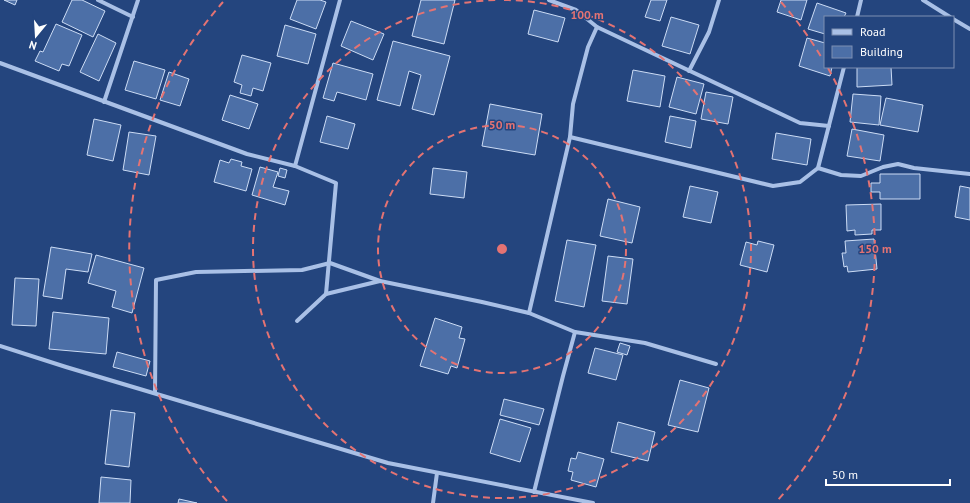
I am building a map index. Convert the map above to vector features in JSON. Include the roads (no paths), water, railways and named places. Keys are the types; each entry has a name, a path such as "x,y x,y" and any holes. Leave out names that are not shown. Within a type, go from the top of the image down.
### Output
{"street":[{"path":"98,0 133,17"},
{"path":"104,102 138,0"},
{"path":"294,166 340,0"},
{"path":"548,0 576,10 597,27 800,123 829,126"},
{"path":"689,71 710,32 720,0"},
{"path":"857,16 861,0"},
{"path":"923,0 948,16"},
{"path":"954,20 970,28"},
{"path":"529,313 570,136 573,104 588,47 597,27"},
{"path":"0,63 247,154 294,166 336,183 330,263 326,294"},
{"path":"570,136 773,186 800,182 818,168 844,68"},
{"path":"818,168 841,175 861,176 883,167 898,164 914,168 970,174"},
{"path":"155,393 156,280 196,272 302,270 330,263 380,281 529,313 575,332 645,343 716,364"},
{"path":"297,321 326,294 380,281"},
{"path":"534,492 562,376 575,332"},
{"path":"0,346 388,463 593,503"},
{"path":"432,503 437,473"}]}
